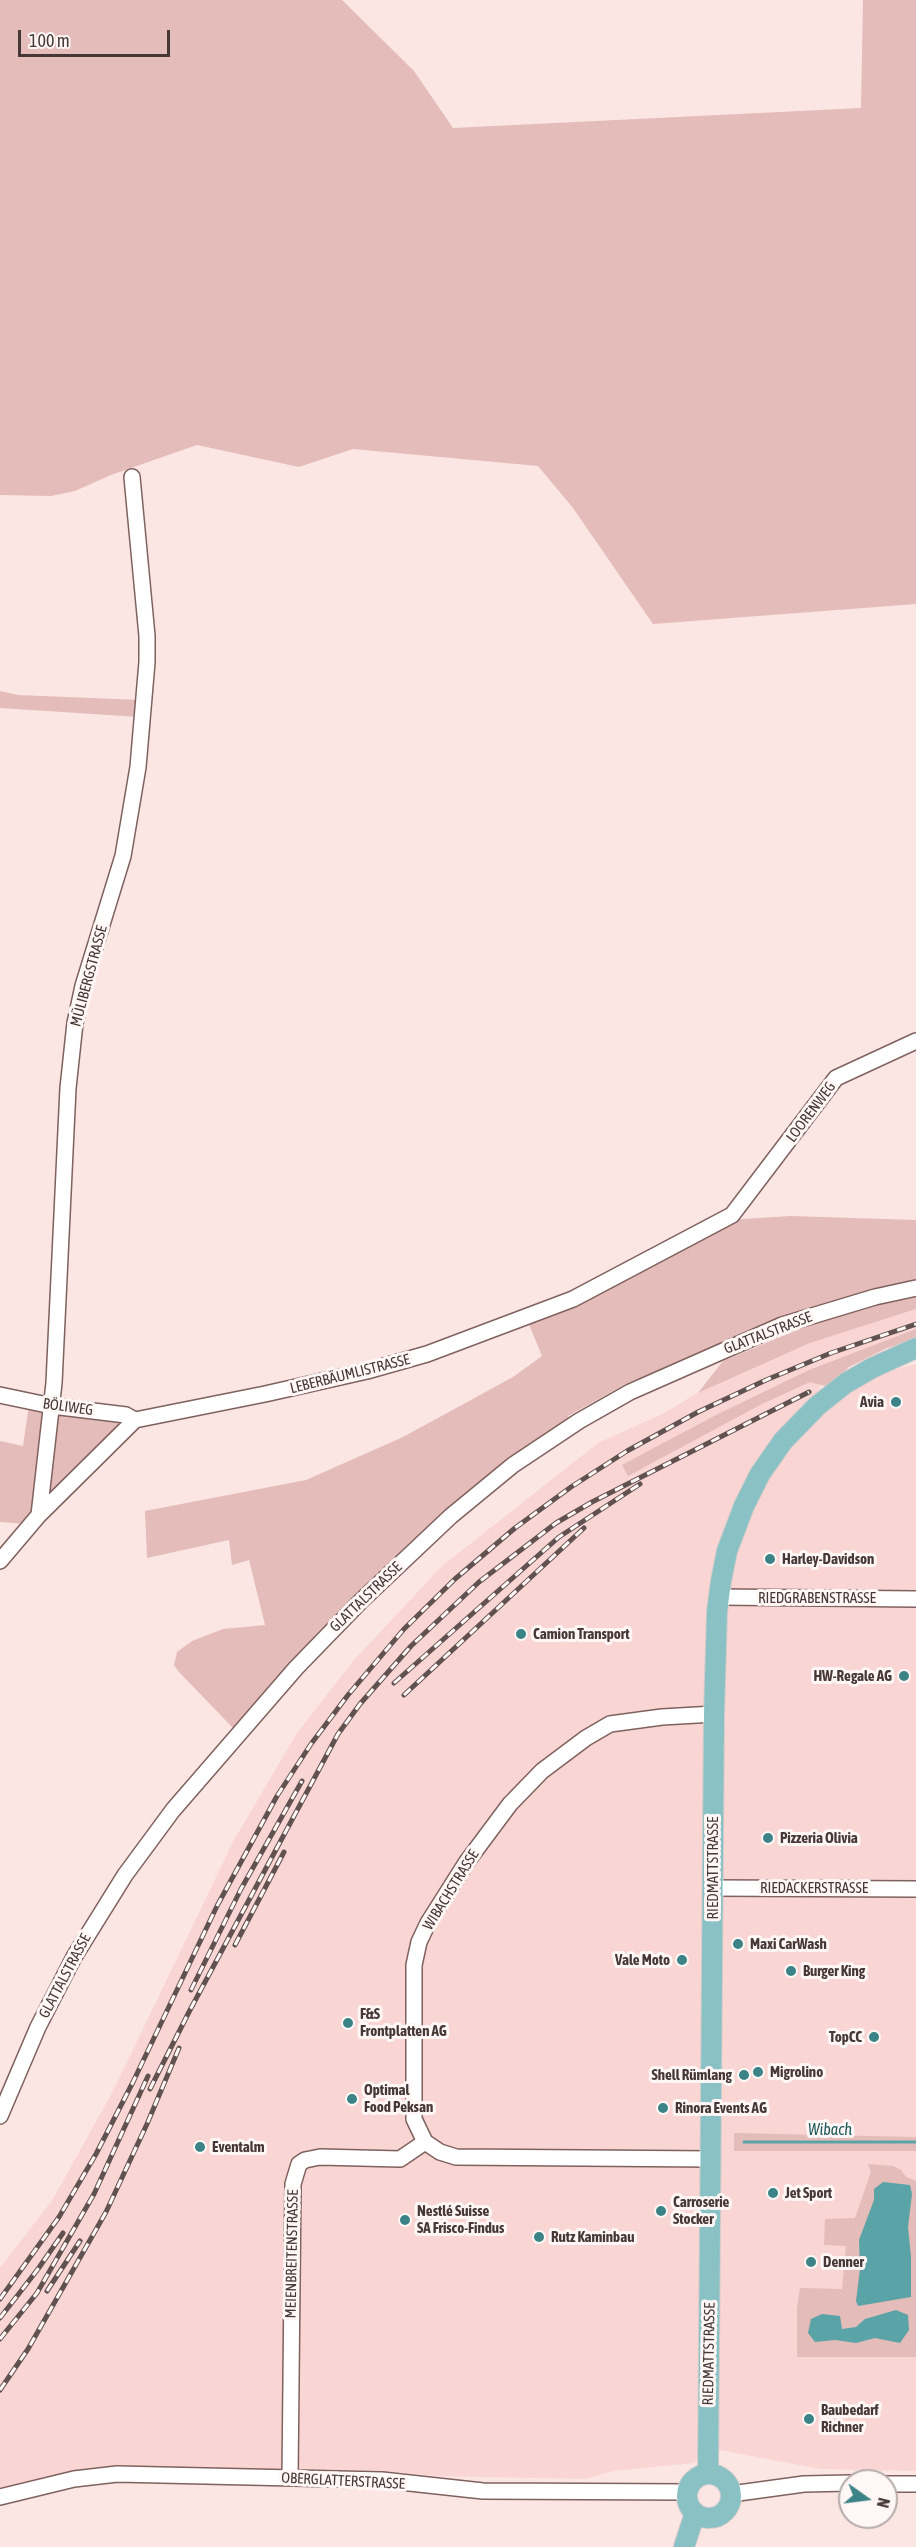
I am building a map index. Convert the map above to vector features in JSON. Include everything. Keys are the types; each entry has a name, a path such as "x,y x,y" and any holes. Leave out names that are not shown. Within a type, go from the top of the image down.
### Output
{"main road":[{"name":"RIEDMATTSTRASSE","path":"708,2474 714,1714 719,1597 727,1551 739,1518 760,1474 783,1441 817,1406 846,1383 916,1348"},
{"path":"708,2474 715,2475 726,2482 731,2494 729,2507 713,2518 701,2515 688,2503 688,2492 693,2481 708,2474"},
{"path":"684,2547 701,2515"},
{"path":"695,2547 701,2515"}],"street":[{"name":"MÜLIBERGSTRASSE","path":"39,1515 52,1406 68,1088 75,1023 83,986 123,856 131,820 147,663 147,636 132,477"},
{"name":"LOORENWEG","path":"732,1215 836,1078 916,1041"},
{"name":"LEBERBÄUMLISTRASSE","path":"135,1420 276,1392 367,1371 427,1354 573,1299 732,1215"},
{"name":"GLATTALSTRASSE","path":"0,2116 38,2027 79,1949 125,1875 173,1810 296,1668 362,1600 451,1516 513,1465 579,1421 630,1392 782,1325 875,1297 916,1288"},
{"name":"BÖLIWEG","path":"0,1395 52,1406 126,1415 135,1420"},
{"path":"0,1561 39,1515 135,1420"},
{"name":"RIEDGRABENSTRASSE","path":"719,1597 916,1599"},
{"name":"WIBACHSTRASSE","path":"425,2142 414,2119 414,1965 419,1942 428,1923 466,1863 510,1804 542,1771 594,1733 610,1724 663,1717 714,1714"},
{"name":"RIEDACKERSTRASSE","path":"713,1888 916,1889"},
{"path":"425,2142 440,2152 456,2157 711,2159"},
{"name":"MEIENBREITENSTRASSE","path":"290,2478 293,2184 299,2164 305,2160 320,2157 400,2159 425,2142"},
{"name":"OBERGLATTERSTRASSE","path":"0,2497 74,2479 117,2474 382,2481 483,2491 688,2492"},
{"path":"731,2494 804,2484 838,2483"},
{"path":"898,2484 916,2484"}],"shaded area":[{"path":"0,0 342,0 414,71 453,128 861,108 863,0 916,0 916,604 653,624 573,508 538,466 353,449 299,467 197,445 111,475 75,491 51,496 0,495"},
{"path":"0,691 18,695 140,700 139,717 0,708"},
{"path":"790,1216 916,1220 916,1281 629,1382 568,1416 570,1419 509,1461 234,1729 179,1672 174,1665 177,1652 192,1641 223,1629 265,1625 249,1560 232,1565 229,1540 147,1558 145,1511 306,1480 403,1437 513,1377 542,1356 526,1317 728,1220"},
{"path":"916,1296 916,1309 810,1343 698,1393 723,1361 792,1332 869,1305"},
{"path":"916,1309 916,1334 857,1358 817,1389 916,1364 916,2471 821,2469 714,2449 693,2463 613,2471 584,2479 436,2476 374,2470 181,2470 115,2466 73,2472 0,2491 0,2268 53,2199 113,2091 234,1840 297,1733 354,1660 442,1566 598,1443 662,1414 698,1393 810,1343"},
{"path":"916,1329 916,1339 887,1348 849,1367 829,1387 810,1382 762,1404 628,1476 622,1465 716,1415 809,1370"},
{"path":"29,1405 132,1420 28,1524 0,1522 0,1441 23,1446"},
{"path":"734,2133 916,2137 916,2151 734,2151"},
{"path":"868,2164 893,2166 901,2170 906,2177 916,2181 916,2357 797,2357 797,2309 800,2288 842,2289 846,2246 824,2245 825,2219 855,2218 871,2172"}],"water":[{"path":"883,2182 910,2185 912,2194 908,2227 911,2297 858,2306 856,2301 860,2269 859,2240 874,2200 874,2189"},
{"path":"896,2310 908,2315 909,2330 900,2343 875,2338 856,2343 835,2340 815,2342 808,2333 811,2319 822,2314 840,2316 842,2329 856,2327 865,2319"}],"waterway":[{"name":"Wibach","path":"744,2142 916,2142"}],"railway":[{"path":"0,2299 59,2217 96,2154 217,1906 277,1796 311,1744 348,1695 404,1629 455,1579 515,1528 571,1487 627,1451 698,1412 766,1380 831,1353 916,1324"},
{"path":"150,2089 338,1734 360,1704 411,1646 479,1582 556,1523 592,1502 809,1392"},
{"path":"394,1683 559,1537 640,1484"},
{"path":"404,1695 584,1528"},
{"path":"191,1990 241,1889 302,1781"},
{"path":"235,1945 284,1852"},
{"path":"0,2390 28,2349 106,2212 179,2048"},
{"path":"0,2339 37,2293 94,2194 148,2076"},
{"path":"0,2318 63,2233"},
{"path":"47,2291 80,2241"}],"place":[{"name":"Avia","path":"896,1402"},
{"name":"Harley-Davidson","path":"770,1559"},
{"name":"Camion Transport","path":"521,1634"},
{"name":"HW-Regale AG","path":"904,1676"},
{"name":"Pizzeria Olivia","path":"768,1838"},
{"name":"Maxi CarWash","path":"738,1944"},
{"name":"Vale Moto","path":"682,1960"},
{"name":"Burger King","path":"791,1971"},
{"name":"F&S Frontplatten AG","path":"348,2023"},
{"name":"TopCC","path":"874,2037"},
{"name":"Migrolino","path":"758,2072"},
{"name":"Shell Rümlang","path":"744,2075"},
{"name":"Optimal Food Peksan","path":"352,2099"},
{"name":"Rinora Events AG","path":"663,2108"},
{"name":"Eventalm","path":"200,2147"},
{"name":"Jet Sport","path":"773,2193"},
{"name":"Carroserie Stocker","path":"661,2211"},
{"name":"Nestlé Suisse SA Frisco-Findus","path":"405,2220"},
{"name":"Rutz Kaminbau","path":"539,2237"},
{"name":"Denner","path":"811,2262"},
{"name":"Baubedarf Richner","path":"809,2419"}]}
